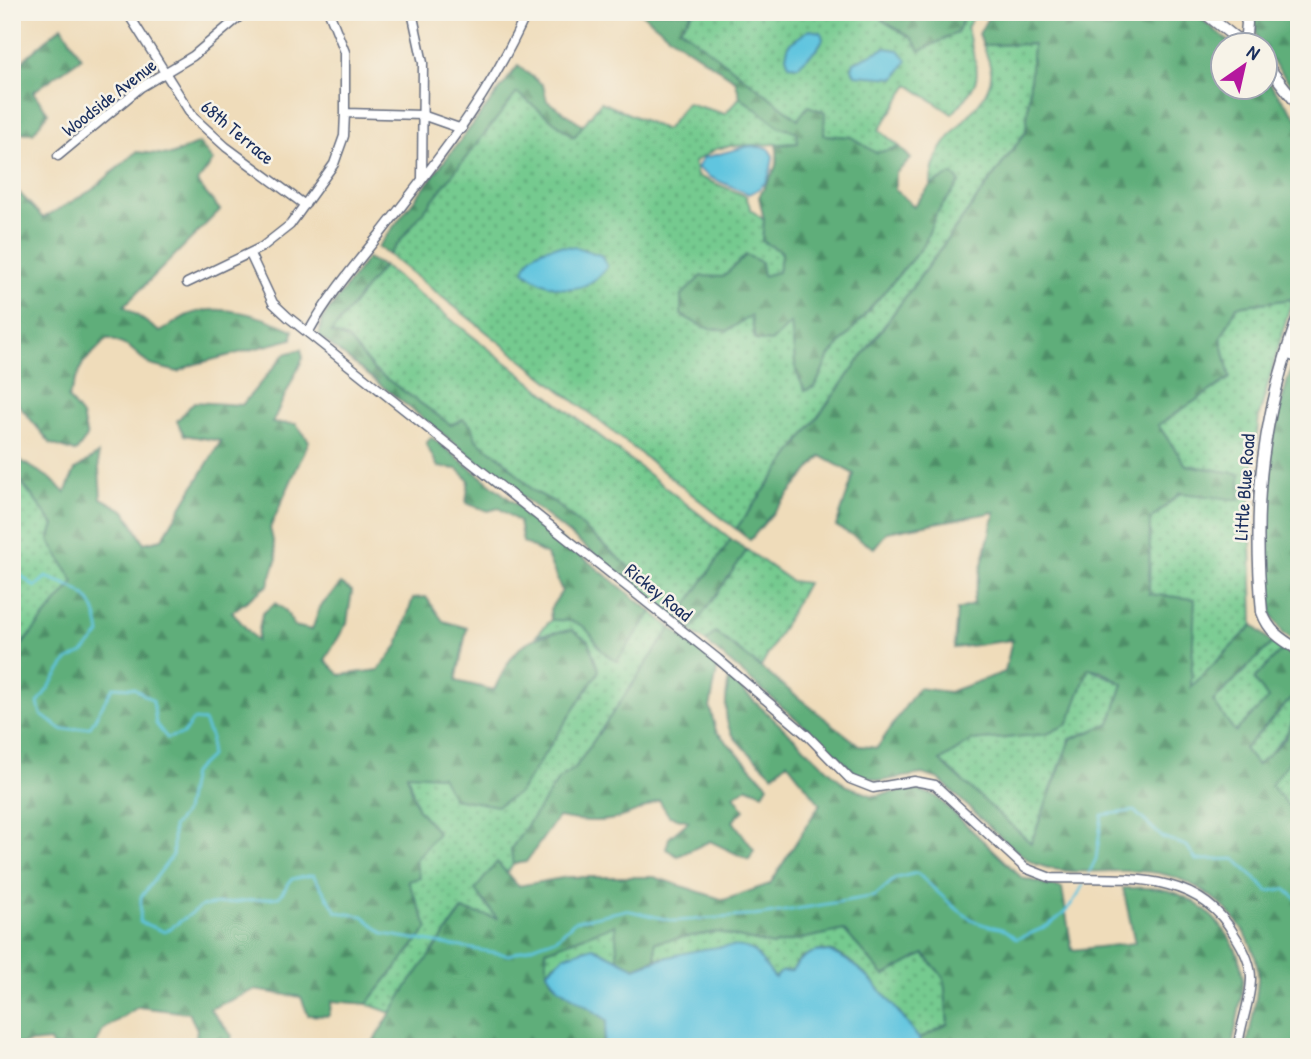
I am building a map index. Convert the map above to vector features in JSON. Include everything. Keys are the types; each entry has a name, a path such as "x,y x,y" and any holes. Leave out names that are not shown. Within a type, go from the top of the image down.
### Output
{"street":[{"name":"68th Terrace","path":"127,12 193,117 226,147 305,205"},
{"name":"Woodside Avenue","path":"58,156 114,108 163,73 193,56 246,12"},
{"path":"187,283 250,254 278,236 305,205 340,151 345,113 345,52 329,12"},
{"path":"412,12 420,42 422,179"},
{"path":"308,333 461,129 495,79 527,12"},
{"path":"1203,12 1229,32"},
{"path":"1244,12 1247,32"},
{"path":"1280,83 1299,106"},
{"path":"345,113 422,115 461,129"},
{"name":"Rickey Road","path":"250,254 273,303 718,659 808,736 850,779 873,788 914,781 935,785 1025,868 1037,874 1051,878 1163,881 1200,898 1232,929 1246,958 1251,978 1238,1047"},
{"name":"Little Blue Road","path":"1299,314 1285,353 1266,426 1260,469 1258,566 1262,612 1267,626 1276,637 1299,650"},
{"path":"1285,353 1294,357 1299,355"}],"green space":[{"path":"640,12 693,12 680,28 798,119 808,106 825,112 824,135 851,137 876,153 900,147 911,159 896,173 895,190 914,206 931,185 952,174 960,182 936,214 924,245 828,358 815,387 805,391 796,371 791,323 771,342 755,340 751,316 727,331 703,327 681,315 681,296 701,276 723,277 746,255 761,262 763,276 778,272 782,252 762,241 764,220 759,197 776,166 776,145 798,143 797,132 780,127 740,97 735,80 672,38"},
{"path":"693,12 891,12 882,20 912,38 957,33 966,12 975,12 967,28 977,74 971,91 952,114 909,85 879,130 900,147 876,153 851,137 824,135 798,120 680,28"},
{"path":"891,12 966,12 957,33 920,51 912,38 882,20"},
{"path":"991,12 1117,12 1121,15 1124,12 1193,12 1217,32 1210,32 1210,102 1280,102 1280,96 1299,120 1299,280 1292,299 1237,306 1221,338 1230,378 1158,425 1186,465 1240,474 1240,500 1180,493 1150,520 1149,594 1195,599 1191,687 1253,625 1272,643 1213,701 1235,732 1268,699 1254,679 1282,650 1299,660 1299,690 1244,749 1257,765 1285,739 1299,706 1299,748 1271,785 1299,819 1299,1047 1247,1047 1258,978 1256,959 1239,924 1211,896 1176,878 1158,873 1066,871 1036,864 1002,838 939,779 922,774 881,781 856,774 828,746 706,642 715,632 860,746 877,748 918,688 949,692 1005,672 1012,640 954,648 957,610 972,605 995,512 887,532 874,548 836,526 854,474 821,456 750,540 736,529 1026,132 1033,44 983,45 979,34","holes":["1089,668 1101,671 1123,684 1110,724 1071,739 1031,843 940,761 971,741 1047,734 1068,724"]},
{"path":"1252,12 1299,12 1299,95 1280,71 1280,32 1256,32"},
{"path":"62,26 81,58 33,92 48,113 33,133 12,132 12,70"},
{"path":"1034,44 1026,131 736,529 389,255 517,92 574,137 601,102 666,130 687,103 725,114 740,97 780,127 797,132 799,143 731,146 716,149 694,162 697,176 746,196 751,210 764,220 762,241 782,252 778,272 763,276 746,255 723,277 751,315 755,340 771,342 791,322 796,371 805,390 815,387 828,358 924,245 936,214 960,182 952,174 931,185 933,166 940,150 983,98 989,85 991,71 983,45"},
{"path":"518,66 543,85 547,101 583,125 574,137 517,93 389,255 378,247"},
{"path":"199,143 213,161 197,183 220,210 124,306 160,332 188,315 201,311 228,310 268,320 293,330 292,339 192,365 178,372 150,365 129,347 108,338 83,363 68,398 82,416 87,437 76,452 51,444 12,397 12,185 43,218 92,190 136,152 171,155"},
{"path":"367,258 383,266 331,333 348,339 374,370 451,425 463,419 473,427 476,440 503,459 533,491 554,502 636,573 631,583 319,336 322,320"},
{"path":"383,266 731,539 677,620 631,583 636,573 554,502 533,491 503,459 476,440 463,419 451,425 374,370 348,339 331,333"},
{"path":"1292,299 1259,416 1250,501 1253,625 1191,688 1149,594 1150,520 1180,493 1239,499 1240,474 1186,465 1158,425 1230,378 1221,338 1237,306"},
{"path":"301,349 303,358 272,423 296,424 309,441 270,528 277,558 268,585 232,612 257,641 262,614 275,603 286,611 294,626 312,630 320,607 341,584 352,591 347,623 325,660 340,675 379,670 398,645 413,598 426,597 443,621 467,628 456,681 494,690 508,663 522,646 542,636 572,630 588,641 599,671 519,793 497,806 453,798 441,776 407,774 417,808 438,833 415,861 420,878 408,881 428,928 367,1004 332,1001 329,1016 308,1015 301,997 254,990 210,1009 232,1036 229,1047 195,1047 197,1029 189,1013 138,1007 103,1030 95,1047 53,1047 50,1041 12,1045 12,644 21,646 74,582 49,540 54,525 17,476 13,456 51,479 65,493 75,470 98,454 101,498 125,511 144,543 162,539 221,441 184,435 177,421 194,402 242,405 285,354"},
{"path":"1299,363 1299,643 1283,633 1272,615 1266,525 1273,432 1292,365"},
{"path":"431,437 652,612 617,661 607,655 579,624 551,620 550,609 562,591 547,555 523,542 519,522 499,508 488,511 466,503 469,480 458,469 438,467 426,444"},
{"path":"12,454 17,476 54,526 49,540 74,582 20,647 12,643"},
{"path":"731,539 747,550 691,631 677,620"},
{"path":"747,550 791,581 807,583 761,667 715,632 706,642 691,631"},
{"path":"652,612 671,628 575,768 559,780 511,849 513,864 507,873 497,863 498,919 462,910 391,1013 367,1004 427,928 407,880 415,861 437,833 417,808 407,773 441,776 572,630 537,635 551,620 579,624 591,634 600,648 617,660"},
{"path":"671,628 718,665 710,708 716,731 768,785 763,793 748,787 734,795 744,810 733,821 754,850 749,860 710,841 678,856 666,849 669,838 689,821 669,816 659,800 633,813 610,820 587,821 558,817 526,862 513,864 511,849 559,779 575,768"},
{"path":"1272,643 1282,650 1254,679 1269,699 1235,732 1213,702"},
{"path":"1089,668 1123,684 1110,724 1070,739 1031,843 940,761 971,741 1047,734"},
{"path":"729,678 845,785 873,796 914,789 936,796 1022,878 1062,888 1072,950 1135,943 1123,888 1160,889 1189,899 1202,908 1224,931 1239,958 1243,980 1232,1047 920,1047 919,1039 948,1024 944,978 924,954 884,976 844,930 773,945 716,932 655,942 656,959 635,968 618,961 615,925 546,950 547,972 552,981 607,1020 603,1047 370,1047 410,982 463,910 497,918 475,890 497,862 518,886 568,877 654,877 724,900 770,884 820,804 787,762 773,775 732,734 726,713"},
{"path":"1299,690 1296,713 1287,733 1257,766 1244,749"},
{"path":"1299,748 1299,819 1270,785"},
{"path":"616,924 618,961 593,948 554,963 547,972 546,950"},
{"path":"844,930 884,975 924,954 944,978 948,1025 919,1039 865,974 839,955 827,951 800,958 792,971 781,972 775,978 747,949 730,947 656,959 655,942 716,932 773,945"}],"water":[{"path":"809,30 821,32 823,39 817,49 798,66 789,65 786,56 789,44"},
{"path":"885,48 899,50 907,60 896,78 855,75 852,69 854,62"},
{"path":"749,146 768,148 773,156 767,179 749,194 709,177 697,168 703,158"},
{"path":"556,246 576,247 603,256 607,267 589,283 568,288 546,284 524,271 536,253"},
{"path":"731,946 745,948 754,952 775,978 781,972 792,971 807,955 824,952 842,958 860,970 894,1007 919,1039 920,1046 826,1047 817,1042 813,1047 740,1047 706,1039 658,1047 603,1047 607,1020 559,988 547,972 564,956 593,947 635,968 696,951"}],"waterway":[{"path":"12,568 35,587 46,577 77,590 90,602 98,621 100,634 84,652 67,661 38,703 41,715 63,730 90,727 113,687 134,688 153,701 156,724 167,738 183,734 193,720 204,721 211,738 210,756 192,773 185,812 173,827 173,855 141,897 140,922 165,932 202,906 279,897 292,879 313,875 337,912 363,916 384,934 509,955 557,938 575,921 626,910 674,921 761,915 875,896 896,878 917,873 969,917 1006,931 1016,939 1056,920 1071,905 1083,885"},
{"path":"1089,873 1096,859 1102,815 1134,811 1162,837 1187,846 1196,860 1235,859 1268,891 1285,889 1299,901"}]}
